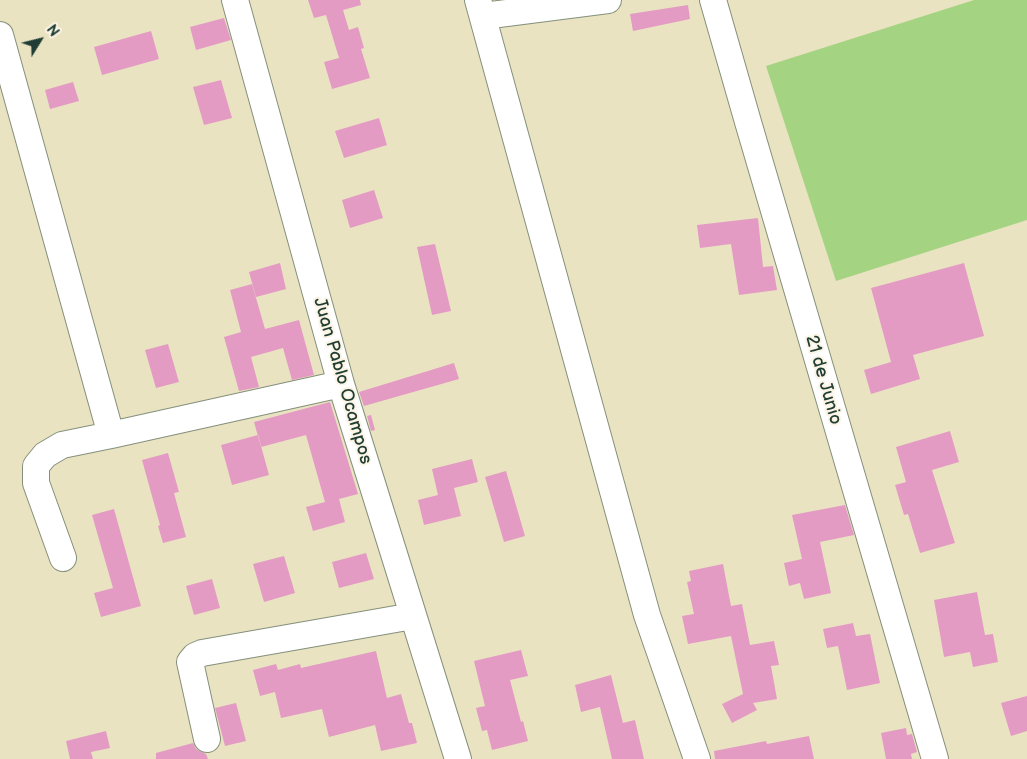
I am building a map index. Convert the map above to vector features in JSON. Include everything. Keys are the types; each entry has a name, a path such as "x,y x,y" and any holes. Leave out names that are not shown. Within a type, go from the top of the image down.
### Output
{"street":[{"name":"Juan Pablo Ocampos","path":"235,0 341,384 458,759"},
{"path":"608,0 480,8 647,615 696,759"},
{"name":"21 de Junio","path":"713,0 935,759"},
{"path":"0,36 111,435"},
{"path":"63,558 36,484 36,466 45,455 62,445 341,384"},
{"path":"207,739 190,662 195,656 211,651 414,616"}],"green space":[{"path":"974,0 1027,0 1027,220 836,281 766,66"}],"building":[{"path":"308,0 360,0 361,5 343,10 349,30 358,27 364,48 361,49 370,78 332,89 324,62 339,58 326,15 314,18"},
{"path":"688,5 690,19 633,31 630,14"},
{"path":"224,18 231,40 196,50 190,27"},
{"path":"151,31 159,59 102,75 94,47"},
{"path":"221,80 232,118 204,125 193,87"},
{"path":"73,82 79,101 50,109 45,90"},
{"path":"379,118 387,145 344,158 335,131"},
{"path":"374,190 383,218 350,228 342,200"},
{"path":"758,218 763,267 773,266 777,290 739,295 731,244 700,248 697,225"},
{"path":"435,244 451,311 432,315 417,247"},
{"path":"280,263 286,289 256,297 249,272"},
{"path":"964,263 984,336 913,355 920,379 871,394 864,370 891,362 871,288"},
{"path":"252,284 265,329 299,320 314,375 292,380 283,348 251,357 259,387 239,391 224,337 241,332 230,290"},
{"path":"168,344 179,382 156,388 145,350"},
{"path":"454,363 459,379 364,406 359,392"},
{"path":"330,402 358,494 339,499 345,522 313,531 306,507 325,502 306,435 261,447 254,422"},
{"path":"371,415 375,430 371,431 367,416"},
{"path":"950,431 959,462 932,470 955,543 920,553 908,514 904,515 895,485 906,482 896,447"},
{"path":"258,435 269,475 232,485 221,445"},
{"path":"168,453 179,492 174,493 186,537 163,543 158,526 160,525 142,460"},
{"path":"472,459 478,482 454,488 461,516 424,525 418,500 438,495 432,469"},
{"path":"506,471 525,536 504,542 485,477"},
{"path":"845,505 854,535 820,542 831,593 804,599 800,583 789,586 784,563 802,559 792,515"},
{"path":"114,509 141,606 101,617 94,593 113,588 92,515"},
{"path":"366,553 374,579 339,588 332,562"},
{"path":"284,556 295,593 264,602 253,564"},
{"path":"723,564 731,606 742,604 750,645 774,641 779,665 771,666 777,699 753,703 757,710 732,723 722,704 743,694 731,636 688,644 682,616 694,614 687,582 691,581 689,571"},
{"path":"212,579 220,608 194,615 186,586"},
{"path":"977,592 985,635 993,634 998,662 973,667 970,652 944,657 934,600"},
{"path":"853,623 856,636 870,634 880,683 847,690 838,646 827,648 823,629"},
{"path":"521,650 528,676 510,680 528,741 492,750 487,730 482,731 476,708 485,706 474,661"},
{"path":"376,651 387,698 401,694 417,743 381,751 375,725 329,737 322,709 281,718 275,692 260,696 253,670 276,664 278,670 300,664 301,668"},
{"path":"611,675 623,723 635,720 644,759 612,759 600,707 581,712 575,685"},
{"path":"1027,696 1027,731 1011,736 1001,703"},
{"path":"236,703 246,741 225,746 215,708"},
{"path":"906,728 907,735 912,734 917,752 911,754 912,759 886,759 881,733"},
{"path":"106,731 110,748 91,752 93,759 70,759 66,741"},
{"path":"809,736 814,759 715,759 714,751 766,741 767,744"},
{"path":"193,743 196,749 206,754 208,759 156,759 156,753"}]}
